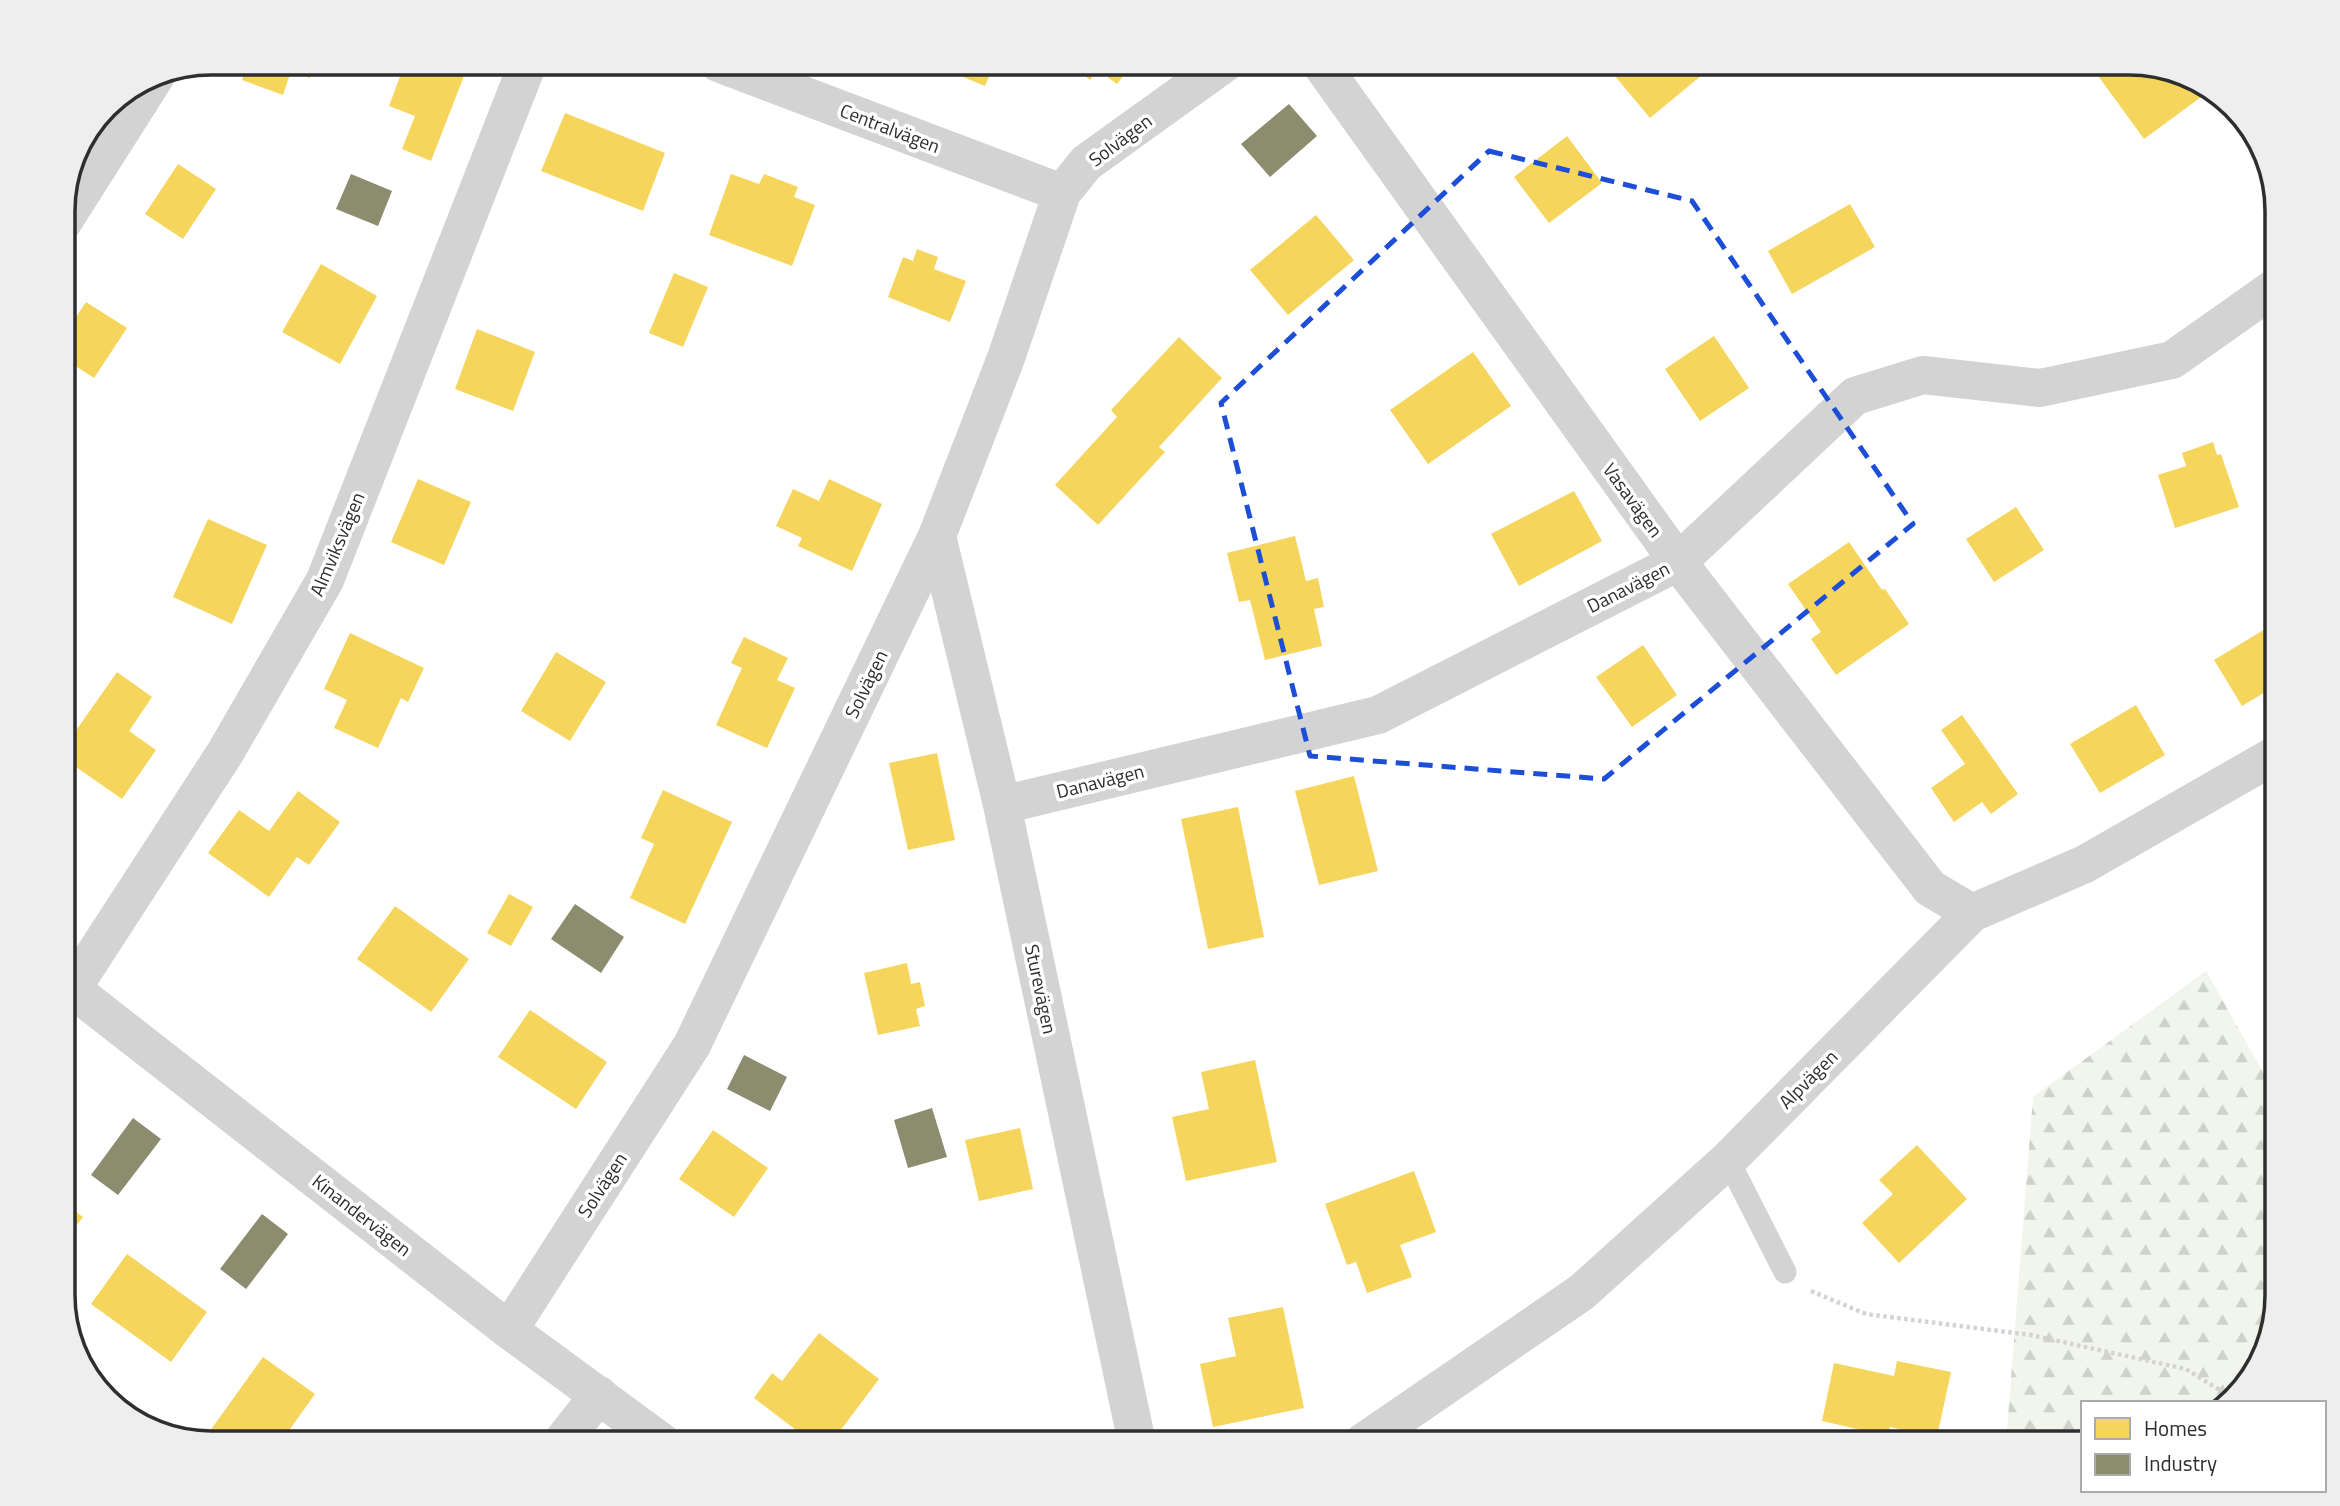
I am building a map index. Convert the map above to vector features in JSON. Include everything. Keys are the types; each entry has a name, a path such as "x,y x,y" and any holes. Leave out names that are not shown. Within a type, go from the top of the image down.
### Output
{"street":[{"name":"Solvägen","path":"509,1330 692,1045 937,536 1006,358 1062,193 1086,163 1208,75"},
{"name":"Vasavägen","path":"1329,75 1678,562 1930,888 1972,913"},
{"name":"Almviksvägen","path":"76,974 225,753 325,580 523,76"},
{"name":"Centralvägen","path":"752,76 1062,193"},
{"path":"76,202 146,92"},
{"name":"Danavägen","path":"1002,805 1378,715 1678,562 1854,396 1923,375 2040,388 2172,360 2265,294"},
{"name":"Sturevägen","path":"937,536 1002,805 1134,1431"},
{"name":"Alpvägen","path":"1379,1431 1582,1292 1728,1160 1972,913 2085,864 2265,761"},
{"name":"Kinandervägen","path":"76,992 509,1330 647,1431"},
{"path":"570,1431 599,1395"}],"lane":[{"path":"1728,1160 1784,1272"}],"path":[{"path":"1784,1272 1818,1295 1866,1314 2031,1335 2186,1369 2224,1392"}],"highlighted area":[{"path":"1489,151 1692,201 1913,524 1604,779 1310,756 1221,403"}],"green space":[{"path":"2206,971 2265,1076 2264,1313 2258,1339 2242,1371 2214,1401 2081,1401 2081,1431 2007,1431 2033,1097"}],"building: Homes":[{"path":"1614,75 1702,75 1650,118"},
{"path":"2097,75 2147,76 2173,82 2202,96 2144,139"},
{"path":"243,76 289,76 283,95 242,80"},
{"path":"400,76 464,76 431,161 402,149 415,116 389,106"},
{"path":"960,76 990,76 985,86"},
{"path":"1106,76 1123,76 1117,84"},
{"path":"565,113 665,153 643,211 541,171"},
{"path":"1567,136 1602,183 1549,223 1514,177"},
{"path":"178,164 216,189 183,239 145,214"},
{"path":"731,174 759,184 764,174 798,187 794,197 815,205 792,266 709,235"},
{"path":"1850,204 1875,247 1792,294 1768,251"},
{"path":"1316,215 1354,260 1288,315 1250,270"},
{"path":"917,249 938,257 934,269 966,281 950,322 888,297 903,257 913,261"},
{"path":"321,264 377,296 340,364 282,332"},
{"path":"674,273 708,287 683,347 649,333"},
{"path":"86,302 127,328 94,378 76,366 76,317"},
{"path":"477,329 535,352 513,411 455,389"},
{"path":"1714,336 1749,388 1700,421 1665,369"},
{"path":"1179,337 1222,378 1159,447 1165,452 1098,525 1055,485 1117,417 1111,410"},
{"path":"1473,352 1511,406 1428,464 1390,410"},
{"path":"2213,442 2217,455 2221,454 2239,507 2175,528 2158,475 2186,466 2182,453"},
{"path":"418,479 471,502 444,565 391,542"},
{"path":"829,479 882,504 852,571 798,546 802,538 776,526 793,489 819,501"},
{"path":"1574,491 1602,541 1519,586 1491,534"},
{"path":"2016,507 2044,550 1994,582 1966,539"},
{"path":"208,519 267,545 232,624 173,597"},
{"path":"1295,536 1306,581 1318,578 1324,607 1314,609 1322,646 1265,660 1250,600 1239,602 1227,553"},
{"path":"1849,542 1909,624 1836,675 1811,639 1821,632 1788,584"},
{"path":"2265,629 2265,692 2242,706 2214,660"},
{"path":"350,633 424,668 408,702 401,698 378,748 334,728 347,700 324,689"},
{"path":"744,637 788,658 777,680 795,688 767,748 716,725 742,668 731,663"},
{"path":"1643,645 1677,695 1632,727 1596,677"},
{"path":"556,652 606,682 570,741 521,711"},
{"path":"117,672 152,697 129,731 156,750 122,799 76,767 76,730"},
{"path":"2136,705 2165,755 2100,793 2070,744"},
{"path":"1962,715 2018,794 1991,814 1982,802 1954,822 1931,788 1965,764 1941,730"},
{"path":"937,753 955,840 908,850 889,763"},
{"path":"1354,776 1378,871 1319,885 1295,791"},
{"path":"663,790 732,822 685,924 630,898 654,844 641,838"},
{"path":"298,791 340,822 309,865 297,857 269,897 208,853 239,810 269,831"},
{"path":"1238,807 1264,937 1208,949 1181,819"},
{"path":"509,894 533,907 511,946 487,933"},
{"path":"395,906 469,959 431,1012 357,959"},
{"path":"907,963 911,984 920,982 925,1006 916,1009 920,1026 878,1035 864,973"},
{"path":"530,1010 607,1062 576,1109 498,1057"},
{"path":"1255,1060 1277,1162 1186,1181 1172,1117 1209,1109 1201,1072"},
{"path":"1020,1128 1033,1189 979,1201 965,1140"},
{"path":"713,1130 768,1168 734,1217 679,1179"},
{"path":"1917,1145 1967,1199 1899,1263 1862,1223 1893,1194 1879,1180"},
{"path":"1414,1171 1436,1232 1400,1245 1412,1277 1367,1293 1356,1262 1347,1265 1325,1204"},
{"path":"76,1212 83,1217 76,1226"},
{"path":"127,1254 207,1312 171,1362 91,1304"},
{"path":"1283,1307 1304,1408 1213,1427 1200,1364 1236,1356 1228,1318"},
{"path":"819,1333 879,1379 840,1431 797,1431 754,1398 772,1373 782,1381"},
{"path":"263,1357 315,1394 289,1431 210,1431"},
{"path":"1897,1361 1951,1372 1938,1431 1909,1431 1890,1427 1889,1431 1866,1431 1822,1421 1834,1363 1894,1376"}],"building: Industry":[{"path":"1289,104 1317,136 1270,177 1241,144"},
{"path":"351,174 392,191 378,226 336,209"},
{"path":"575,904 624,937 601,973 551,939"},
{"path":"744,1055 787,1077 770,1111 727,1089"},
{"path":"932,1108 947,1157 908,1168 894,1120"},
{"path":"133,1118 161,1139 118,1195 91,1175"},
{"path":"262,1214 288,1234 246,1289 220,1269"}]}
